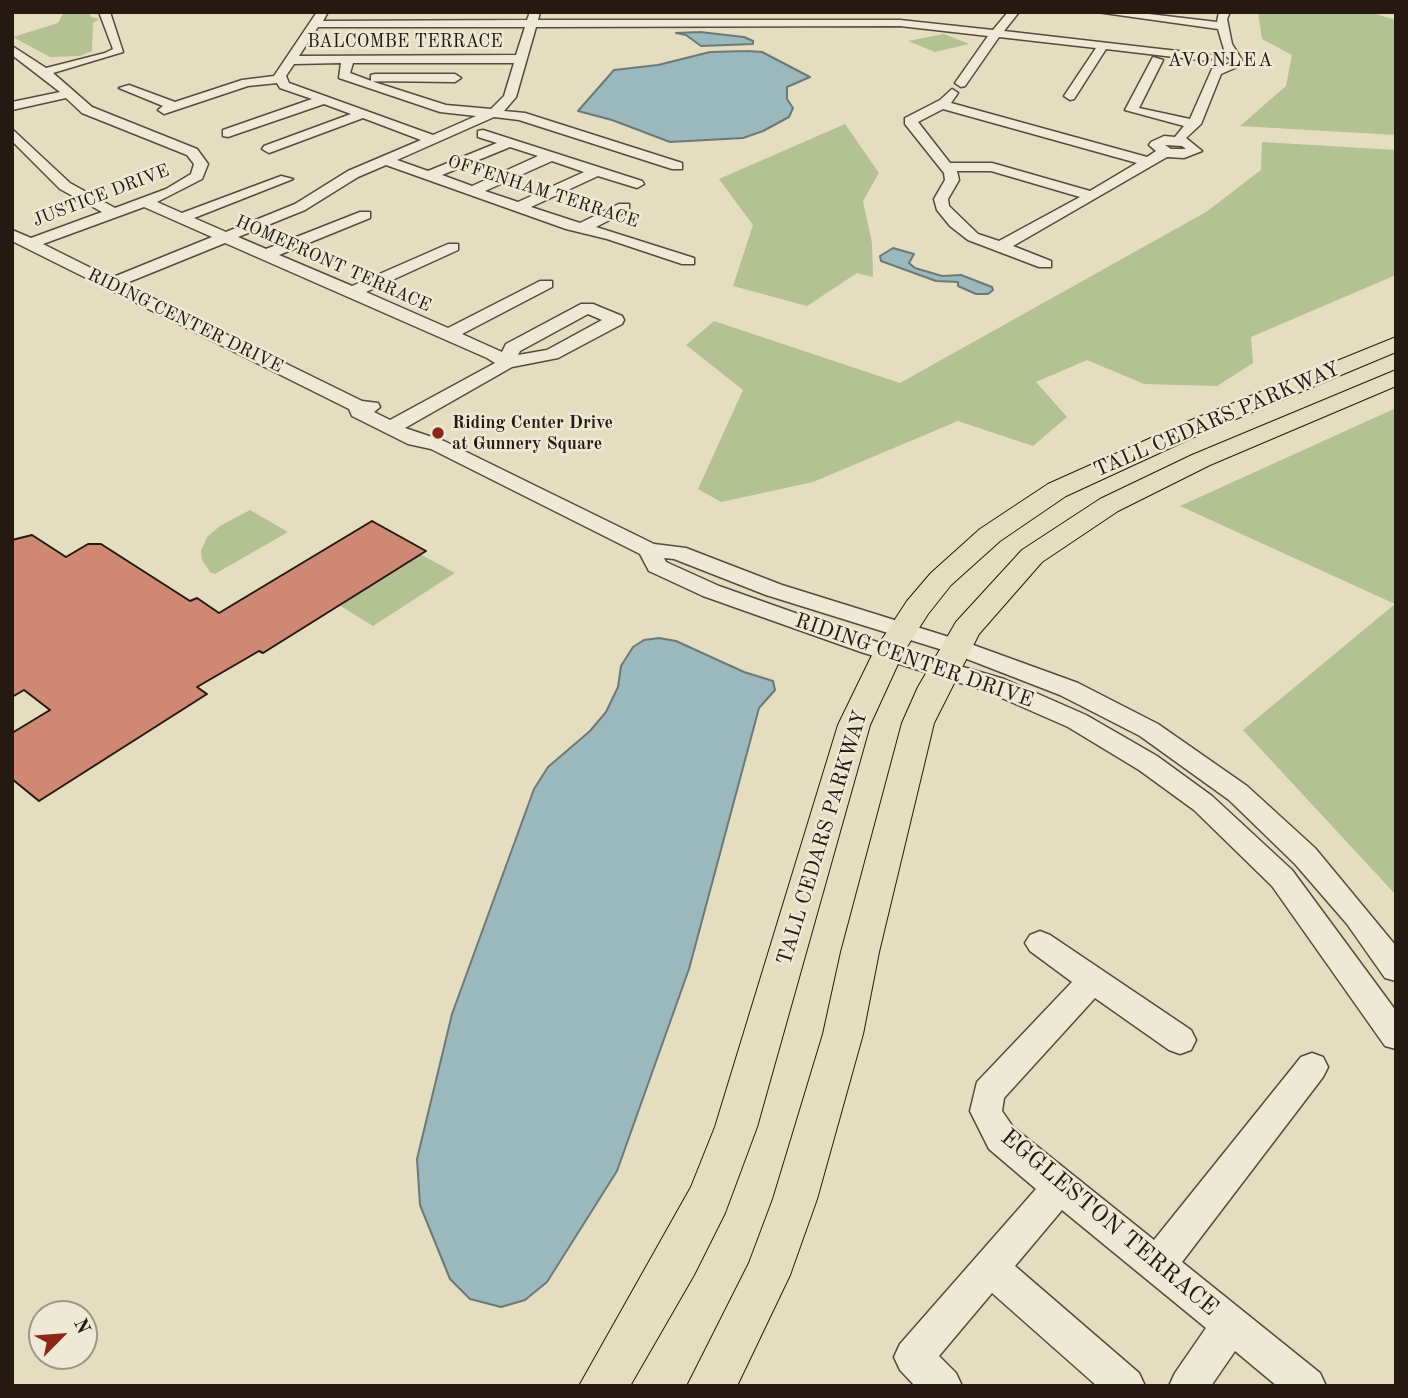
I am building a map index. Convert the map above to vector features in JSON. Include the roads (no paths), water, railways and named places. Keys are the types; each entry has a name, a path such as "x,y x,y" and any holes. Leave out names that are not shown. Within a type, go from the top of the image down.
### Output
{"main road":[{"name":"TALL CEDARS PARKWAY","path":"603,1386 671,1270 709,1198 736,1127 854,725 895,641 941,579 1018,514 1057,491 1198,425 1396,344"},
{"name":"TALL CEDARS PARKWAY","path":"711,1386 767,1275 795,1199 843,1034 866,929 918,723 967,629 1025,563 1087,519 1171,473 1396,377"}],"street":[{"path":"44,72 120,48 104,12"},
{"path":"280,79 323,12"},
{"path":"1101,12 1222,26"},
{"path":"315,24 426,18 902,18 1210,63 1233,63 1231,48 1227,45 1222,26 1225,12"},
{"path":"1012,15 957,88 941,104 910,121 947,167 953,180 941,202 946,214 968,234 1045,264"},
{"path":"109,284 312,202 353,174 496,113 510,97 533,18"},
{"path":"1160,46 1169,18"},
{"path":"1000,247 1149,162 1170,146 1194,124 1210,63 1227,45"},
{"path":"1070,96 1103,46"},
{"name":"JUSTICE DRIVE","path":"12,49 97,114 197,156 201,168 191,181 145,202 30,244"},
{"path":"348,59 342,72 354,78 446,92 496,113 523,117 677,166"},
{"path":"446,92 464,59"},
{"name":"BALCOMBE TERRACE","path":"290,60 520,59"},
{"path":"1157,60 1130,110 1194,124"},
{"path":"354,78 446,92"},
{"path":"125,88 169,108 246,83 280,79 292,90 435,140"},
{"path":"12,106 69,94"},
{"path":"228,133 322,100"},
{"path":"941,104 1149,162"},
{"path":"268,149 363,114"},
{"path":"12,133 65,186 114,213"},
{"path":"483,134 637,184"},
{"path":"430,175 509,142"},
{"path":"472,191 551,156"},
{"name":"OFFENHAM TERRACE","path":"385,160 519,207 688,261"},
{"path":"947,167 992,167 1091,196"},
{"path":"519,207 597,171"},
{"path":"181,218 286,179"},
{"name":"HOMEFRONT TERRACE","path":"145,202 493,354 506,363"},
{"path":"582,228 624,206"},
{"path":"265,255 365,215"},
{"name":"RIDING CENTER DRIVE","path":"12,235 358,406 370,407 398,424 434,439 437,445"},
{"path":"351,293 453,247"},
{"path":"447,335 546,284"},
{"path":"398,424 506,363 552,354 616,320 587,308 512,348 506,363"},
{"name":"RIDING CENTER DRIVE","path":"358,406 359,412 423,444 437,445 649,550 657,566 711,591 1069,689 1149,730 1238,793 1305,856 1357,916 1396,969"},
{"name":"RIDING CENTER DRIVE","path":"950,658 995,685 1077,722 1149,764 1203,803 1282,878 1316,920 1396,1036"},
{"path":"1040,943 1180,1040"},
{"name":"EGGLESTON TERRACE","path":"1093,980 996,1082 986,1100 990,1121 1002,1138 1060,1187 1307,1386"},
{"path":"1158,1264 1312,1067"},
{"path":"943,1386 913,1357 1060,1187"},
{"path":"989,1267 1126,1386"},
{"path":"1188,1386 1231,1325"}],"water":[{"path":"700,32 744,37 753,41 753,44 701,46 686,35 676,33"},
{"path":"710,52 762,52 810,77 787,87 787,99 793,108 789,117 763,131 743,138 670,142 612,120 578,111 614,70 658,65"},
{"path":"893,248 914,254 909,263 915,268 942,276 961,275 992,287 993,290 988,294 976,294 958,286 958,282 936,281 881,261 880,256"},
{"path":"659,638 676,641 744,672 773,681 775,690 759,708 689,969 617,1171 547,1282 525,1300 501,1307 470,1299 450,1279 420,1205 417,1159 452,1014 534,789 548,767 590,731 606,712 618,687 621,666 633,647 644,640"}],"place":[{"name":"Riding Center Drive at Gunnery Square","path":"438,433"}],"district":[{"name":"AVONLEA","path":"1221,61"}]}
